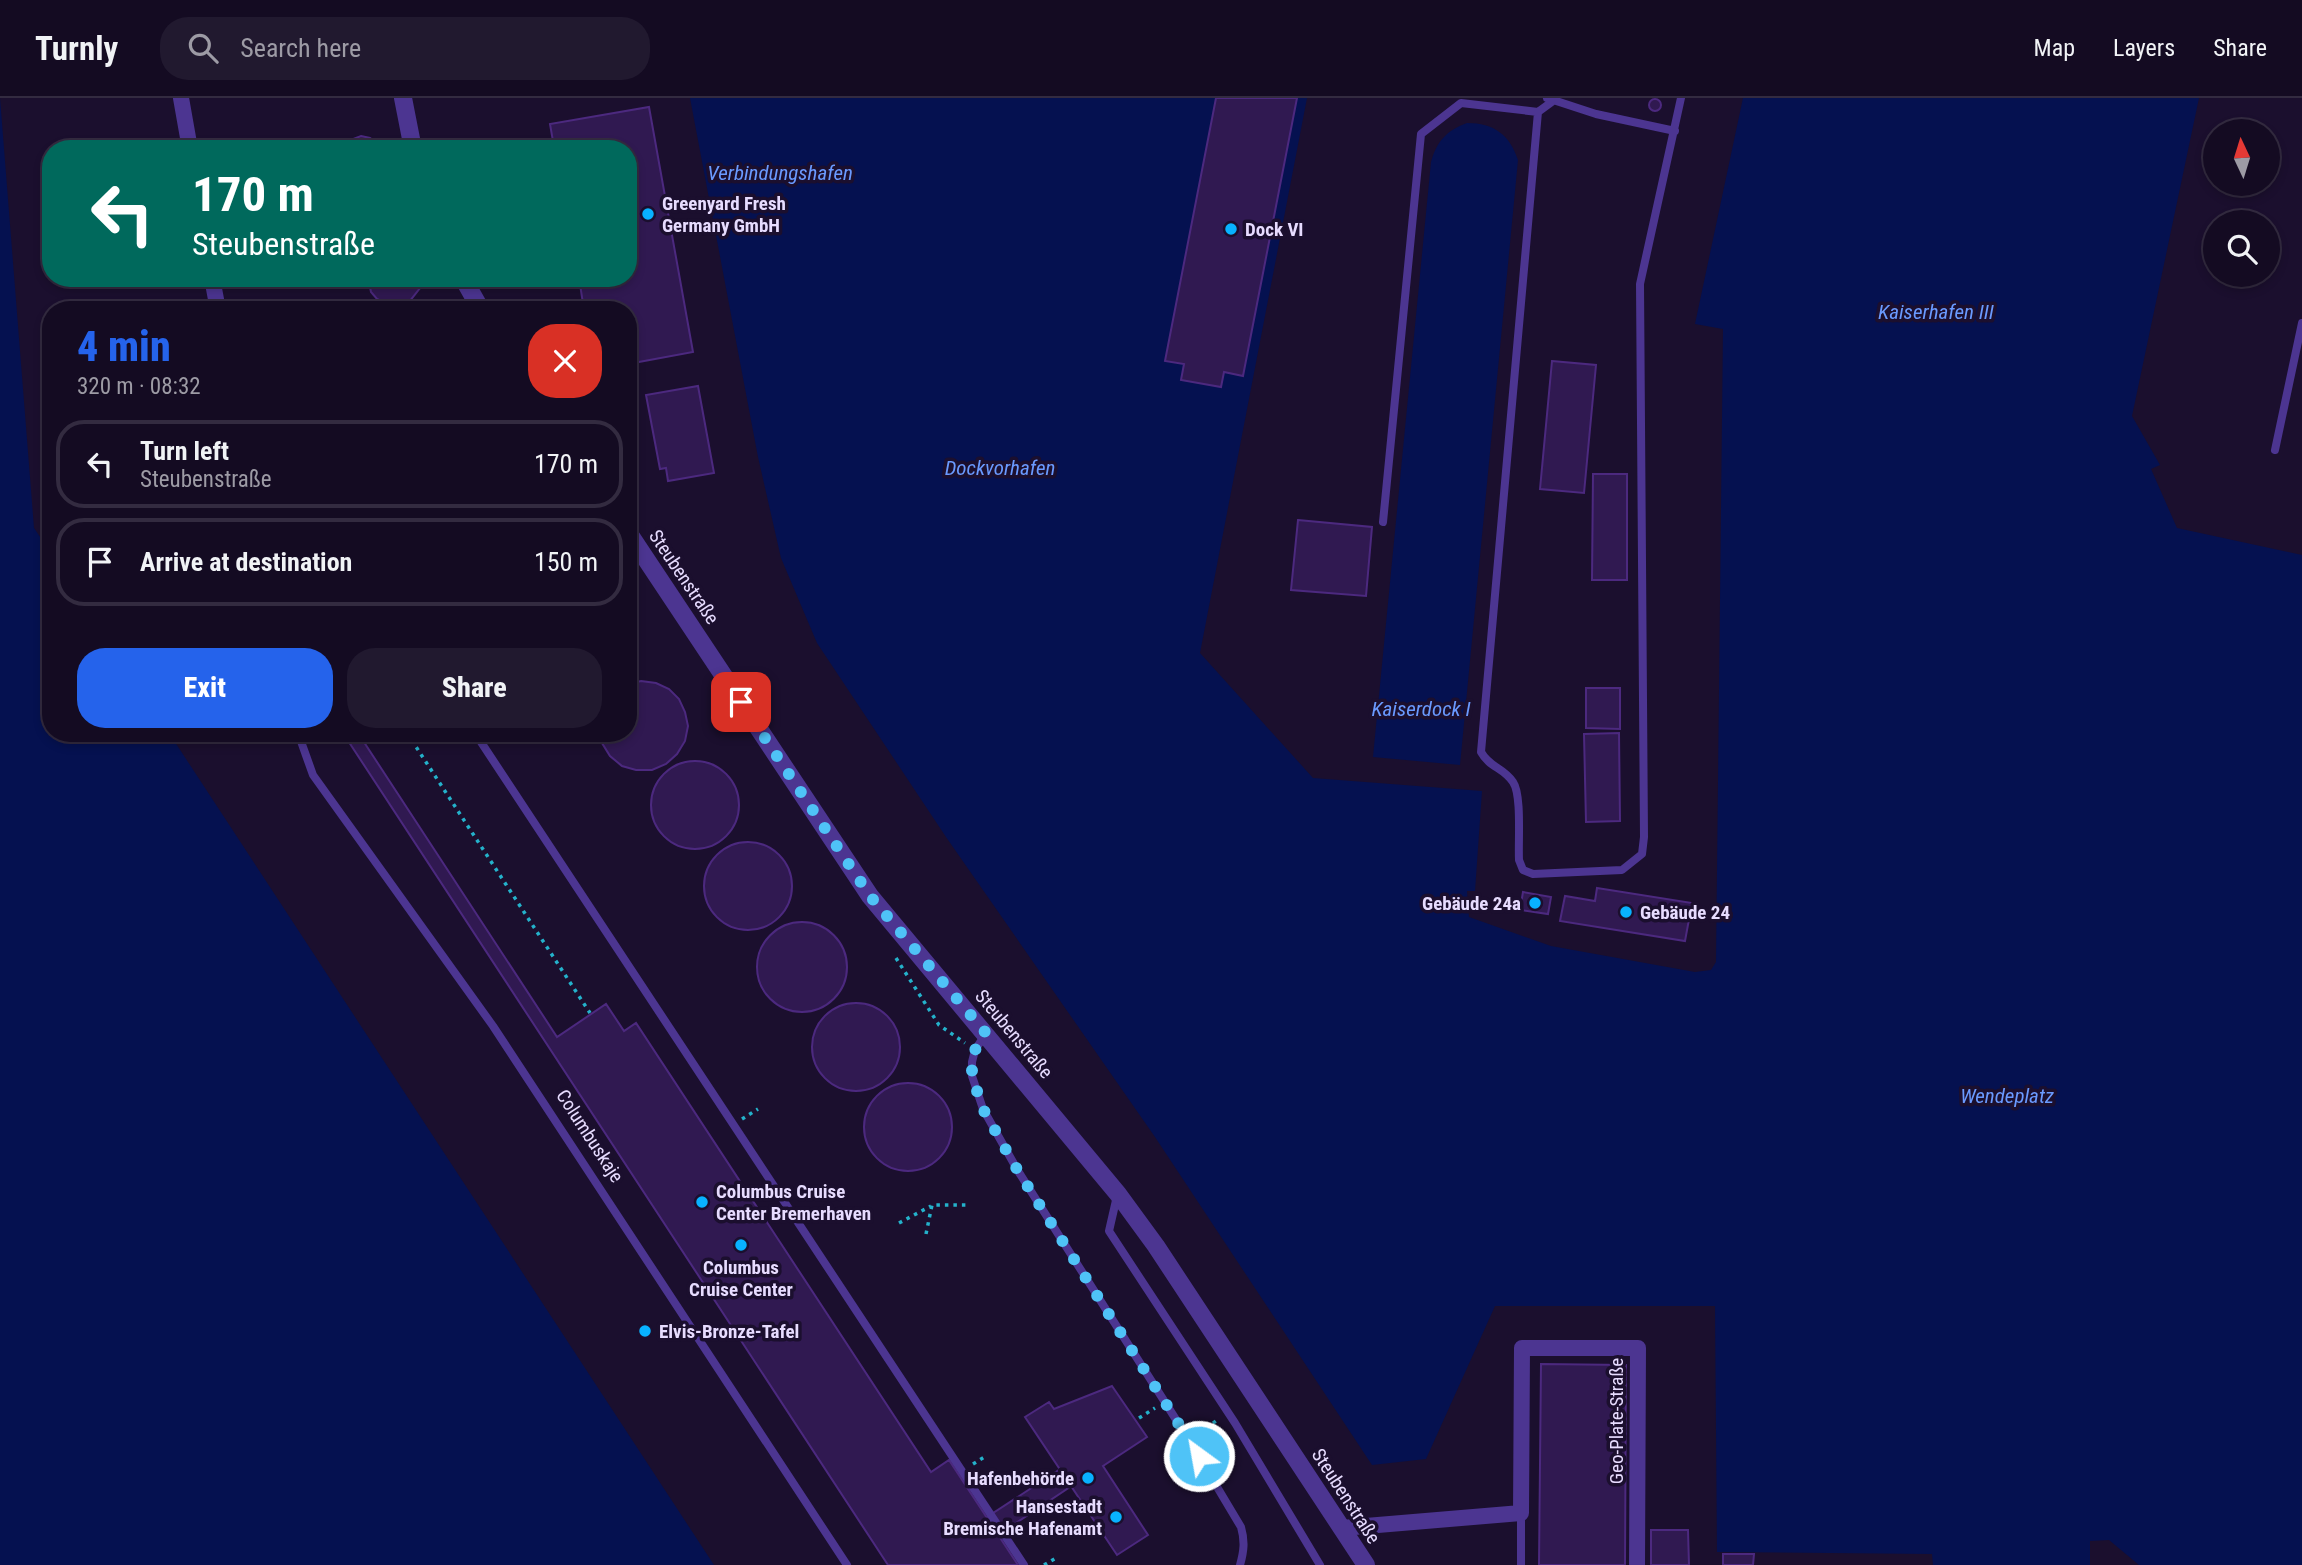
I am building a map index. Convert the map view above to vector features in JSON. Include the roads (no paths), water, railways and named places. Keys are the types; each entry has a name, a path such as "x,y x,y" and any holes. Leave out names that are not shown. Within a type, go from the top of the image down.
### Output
{"street":[{"path":"181,98 188,140"},
{"path":"403,98 412,140"},
{"name":"Steubenstraße","path":"637,546 870,896 1118,1194 1156,1246 1366,1565"},
{"name":"Geo-Plate-Straße","path":"1521,1513 1521,1348 1638,1348 1637,1565"},
{"path":"1342,1528 1521,1513"}],"lane":[{"path":"1675,131 1596,114 1550,99 1538,112 1481,752 1488,764 1503,770 1515,784 1519,860 1523,870 1533,874 1622,870 1642,854 1640,284 1675,131 1681,98"},
{"path":"1383,522 1421,134 1461,103 1538,112"},
{"path":"2275,450 2302,323"},
{"name":"Columbuskaje","path":"301,742 313,775 492,1026 847,1565"},
{"path":"481,742 1024,1565"},
{"path":"986,1033 975,1050 972,1062 972,1076 983,1109 1018,1171 1189,1440 1241,1527 1244,1552 1240,1565"},
{"path":"1118,1194 1109,1231 1235,1423 1320,1565"},
{"name":"Geo-Plate-Straße","path":"1521,1513 1521,1565"}],"water":[{"path":"0,98 34,528 42,540 42,742 175,742 714,1565 0,1565"},
{"path":"690,98 1307,98 1200,653 1313,778 1482,791 1475,891 1467,891 1469,917 1551,946 1695,972 1711,970 1716,962 1723,329 1695,324 1743,98 2199,98 2132,416 2160,465 2151,469 2177,528 2302,555 2302,1565 2139,1565 2109,1540 2090,1541 2090,1565 1933,1565 1932,1554 1717,1552 1715,1306 1495,1306 1426,1459 1372,1465 1155,1137 946,837 817,643 781,558 758,457"},
{"name":"Kaiserdock I","path":"1467,123 1485,125 1500,132 1515,151 1518,160 1460,765 1373,757 1431,162 1443,138"}],"place":[{"name":"Greenyard Fresh Germany GmbH","path":"648,214"},
{"name":"Dock VI","path":"1231,229"},
{"name":"Gebäude 24a","path":"1535,903"},
{"name":"Gebäude 24","path":"1626,912"},
{"name":"Columbus Cruise Center Bremerhaven","path":"702,1202"},
{"name":"Columbus Cruise Center","path":"741,1245"},
{"name":"Elvis-Bronze-Tafel","path":"645,1331"},
{"name":"Hafenbehörde","path":"1088,1478"},
{"name":"Hansestadt Bremische Hafenamt","path":"1116,1517"}],"water label":[{"name":"Verbindungshafen","path":"780,173"},
{"name":"Kaiserhafen III","path":"1936,312"},
{"name":"Dockvorhafen","path":"1000,468"},
{"name":"Wendeplatz","path":"2007,1096"}]}
